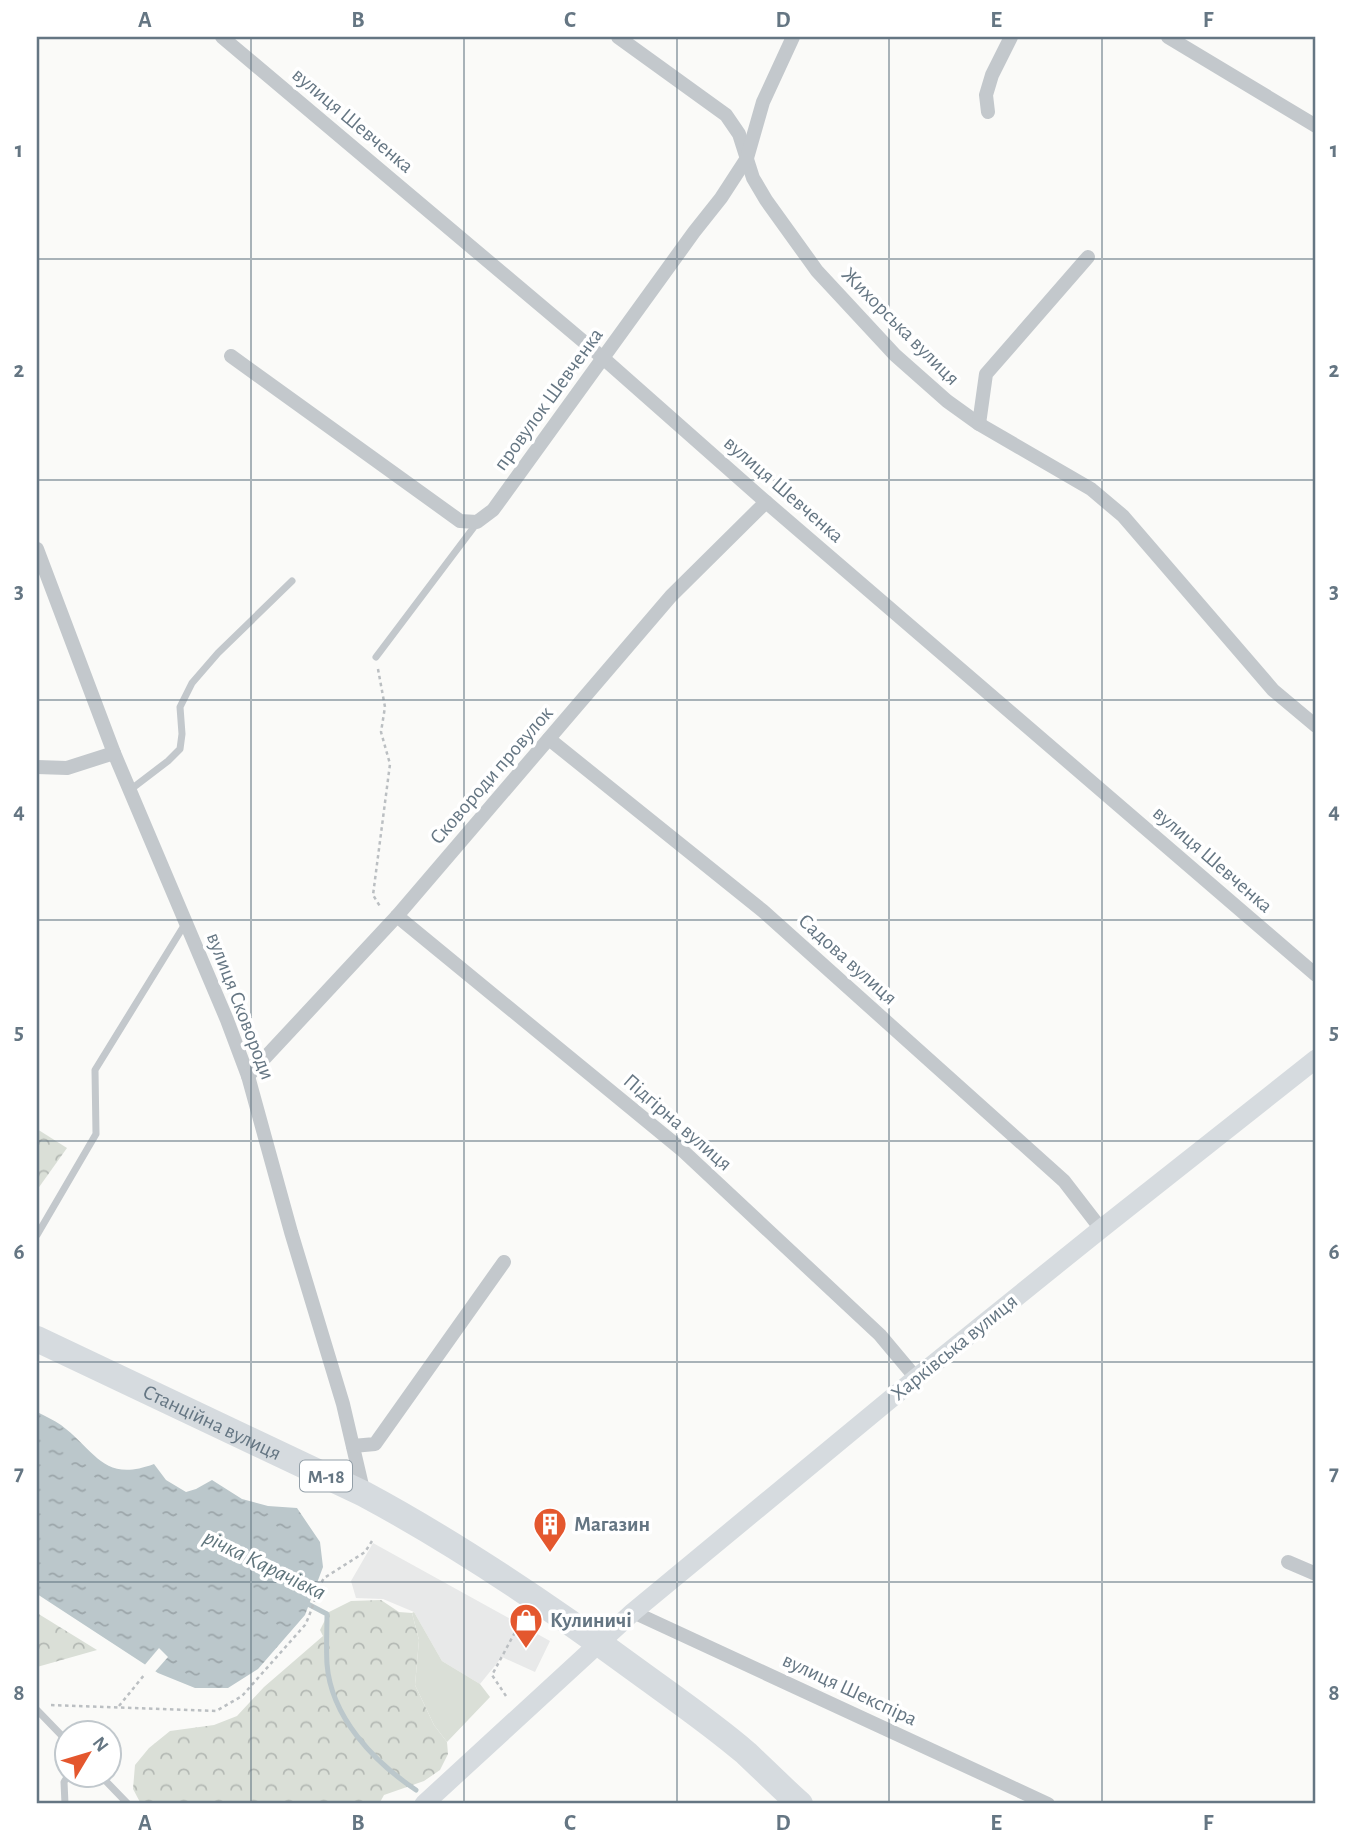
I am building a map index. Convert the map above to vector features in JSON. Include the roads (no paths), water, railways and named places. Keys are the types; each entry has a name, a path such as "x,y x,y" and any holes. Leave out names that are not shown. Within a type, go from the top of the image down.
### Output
{"highway":[{"name":"Станційна вулиця","path":"37,1339 364,1494 409,1518 482,1563 598,1643"},
{"name":"М-18","path":"598,1643 725,1737 800,1804"}],"main road":[{"name":"Харківська вулиця","path":"424,1804 633,1612 1101,1228 1316,1059"}],"street":[{"name":"вулиця Шевченка","path":"222,37 603,358 766,502 1316,975"},
{"name":"Жихорська вулиця","path":"618,37 726,115 739,134 753,178 766,200 817,271 895,355 947,401 979,424 1091,489 1123,516 1273,690 1316,726"},
{"name":"провулок Шевченка","path":"477,522 493,510 747,158 763,102 793,37"},
{"path":"988,112 986,95 992,75 1011,37"},
{"path":"1168,37 1316,126"},
{"path":"979,424 986,374 1088,257"},
{"path":"231,356 460,521 477,522"},
{"name":"Сковороди провулок","path":"248,1076 394,919 671,596 766,502"},
{"name":"вулиця Сковороди","path":"37,548 114,753 248,1076 343,1404 364,1494"},
{"name":"Садова вулиця","path":"549,739 763,911 1064,1181 1101,1228"},
{"path":"37,767 67,768 114,753"},
{"name":"Підгірна вулиця","path":"394,919 681,1149 880,1335 916,1378"},
{"path":"353,1446 375,1444 504,1262"},
{"path":"1288,1562 1316,1574"},
{"name":"вулиця Шекспіра","path":"633,1612 1048,1804"}],"lane":[{"path":"376,657 477,522"},
{"path":"130,790 180,749 180,707 192,683 218,653 292,581"},
{"path":"37,1235 96,1135 95,1070 186,923"},
{"path":"37,1710 52,1726"},
{"path":"113,1788 128,1804"}],"water":[{"path":"37,1412 61,1425 92,1454 111,1467 123,1470 154,1464 166,1480 186,1492 212,1480 242,1499 268,1506 297,1508 320,1542 323,1567 305,1615 258,1669 228,1688 195,1688 158,1673 37,1594"}],"waterway":[{"name":"річка Карачівка","path":"304,1602 327,1614 327,1664 330,1683 346,1720 370,1752 416,1790"}],"place":[{"name":"Магазин","path":"550,1554"},
{"name":"Кулиничі","path":"526,1650"}]}
